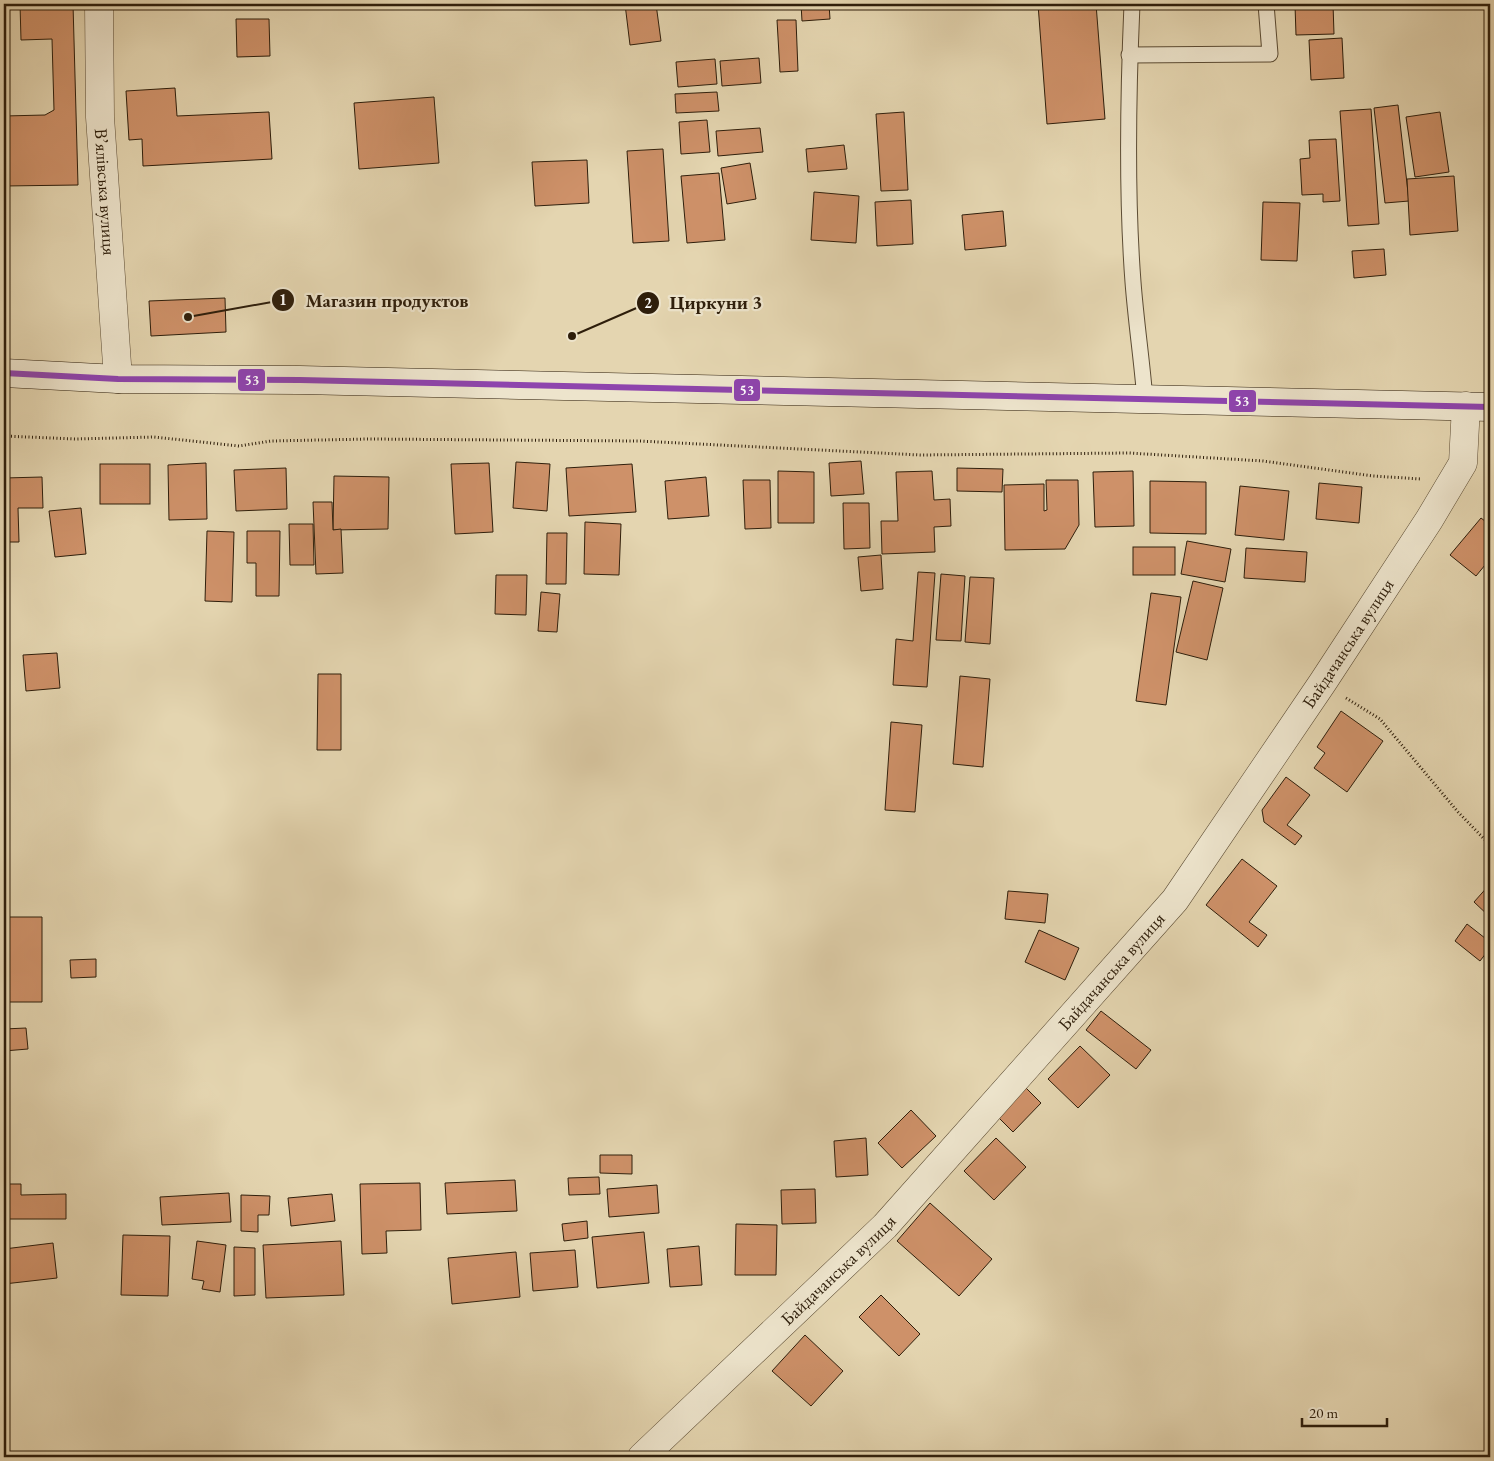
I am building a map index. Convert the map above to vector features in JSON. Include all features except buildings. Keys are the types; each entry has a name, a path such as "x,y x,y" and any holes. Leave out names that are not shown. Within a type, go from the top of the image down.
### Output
{"street":[{"name":"В’ялівська вулиця","path":"99,4 100,117 118,379"},
{"path":"4,373 118,379 319,381 1478,406"},
{"name":"Байдачанська вулиця","path":"642,1457 885,1226 1175,900 1323,682 1429,520 1463,463 1478,406"}],"lane":[{"path":"1132,4 1129,55 1128,146 1133,283 1141,341 1145,400"},
{"path":"1129,55 1270,54 1266,4"}],"path":[{"path":"4,436 75,439 154,437 239,446 271,441 369,439 639,442 920,454 1129,452 1263,461 1373,476 1428,479 1463,463"},
{"path":"1323,682 1380,719 1458,812 1490,845"}],"transit line":[{"name":"53","path":"4,373 118,379 300,380 1490,407"}],"place":[{"name":"Магазин продуктов","path":"188,317"},
{"name":"Циркуни 3","path":"572,336"}]}
